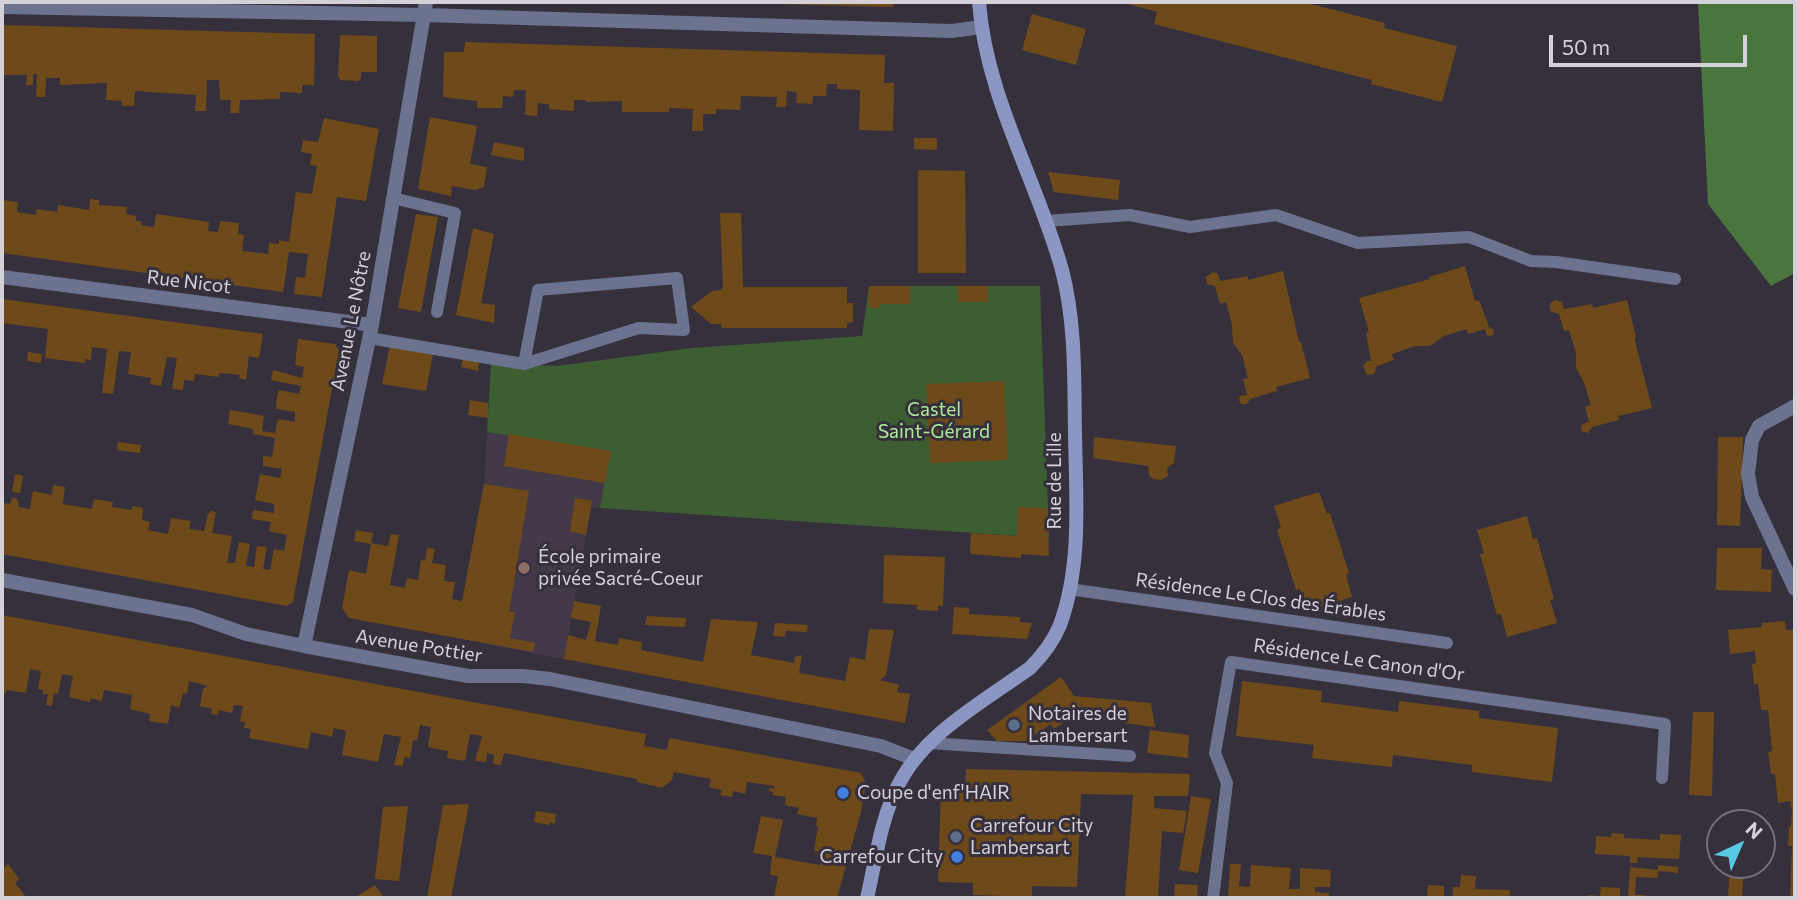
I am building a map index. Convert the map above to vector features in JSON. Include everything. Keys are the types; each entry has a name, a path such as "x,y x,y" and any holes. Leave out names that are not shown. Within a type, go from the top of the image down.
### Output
{"street":[{"name":"Rue de Lille","path":"867,898 889,806 900,781 914,759 929,743 1030,668 1044,654 1060,624 1073,564 1076,507 1073,331 1065,284 1046,221 1002,108 981,27 979,2"},
{"path":"2,7 425,9 952,31 981,27"},
{"name":"Avenue Le Nôtre","path":"304,646 371,331 425,9"},
{"name":"Rue Nicot","path":"2,277 371,331"},
{"path":"1795,407 1767,420 1754,433 1748,474 1752,497 1795,589"},
{"name":"Avenue Pottier","path":"2,580 183,613 246,634 468,676 542,678 881,746 914,759"}],"lane":[{"path":"393,198 455,213 437,312"},
{"path":"1046,221 1130,215 1190,227 1276,215 1358,243 1469,237 1531,261 1556,262 1675,279"},
{"path":"371,331 524,365 639,328 684,330 677,278 538,290 524,365"},
{"name":"Résidence Le Clos des Érables","path":"1069,589 1447,643"},
{"name":"Résidence Le Canon d'Or","path":"1213,898 1227,783 1215,753 1231,662 1665,724 1662,778"},
{"path":"929,743 1130,756"}],"shaded area":[{"name":"École primaire privée Sacré-Coeur","path":"487,432 611,451 600,508 591,508 564,659 456,638 484,484"}],"green space":[{"path":"1698,2 1795,2 1795,273 1771,286 1708,204"},
{"name":"Castel Saint-Gérard","path":"869,286 1040,286 1049,538 600,508 610,451 487,432 491,364 557,366 692,348 862,336"}],"building":[{"path":"893,2 893,7 778,4"},
{"path":"1121,2 1303,2 1385,23 1384,28 1457,46 1442,102 1371,84 1372,80 1154,24 1157,12"},
{"path":"1032,14 1086,29 1076,65 1022,50"},
{"path":"2,25 315,34 314,85 302,85 302,93 280,92 280,99 240,100 239,113 230,113 231,100 220,100 219,80 207,80 206,111 195,111 196,95 135,91 134,106 122,106 122,101 106,100 107,83 60,85 60,78 46,78 45,97 36,97 37,74 33,74 33,85 26,85 27,75 2,75"},
{"path":"340,35 377,36 377,72 361,72 358,81 341,80 338,77"},
{"path":"465,42 885,55 884,83 894,83 893,131 859,130 860,90 837,89 837,84 827,84 826,96 813,96 812,104 796,103 797,92 787,91 786,107 776,107 777,97 741,96 740,110 716,109 716,114 703,114 703,131 692,131 693,109 622,112 622,101 574,100 574,111 549,109 549,104 538,103 537,116 525,115 526,90 514,90 513,97 503,96 502,108 477,108 477,101 443,97 444,52 464,52"},
{"path":"430,117 477,126 470,164 487,167 484,187 475,190 452,186 451,196 418,189"},
{"path":"324,118 379,129 366,201 337,197 322,297 294,294 296,277 305,278 308,254 289,252 283,292 2,253 2,200 18,202 17,212 36,215 37,209 57,212 58,205 89,210 90,199 99,200 99,205 127,207 126,214 136,216 136,221 141,221 141,225 154,227 156,214 209,222 208,231 218,232 220,221 239,223 238,234 244,235 242,251 268,254 269,243 279,244 279,240 289,242 296,192 312,194 317,166 310,165 312,154 301,152 303,140 318,142"},
{"path":"914,138 937,138 937,150 914,149"},
{"path":"494,142 524,148 524,161 491,155"},
{"path":"918,170 965,171 966,273 918,273"},
{"path":"1048,172 1120,180 1118,200 1054,192"},
{"path":"720,213 741,213 743,287 847,287 847,303 853,303 853,322 847,323 847,328 722,328 721,324 711,324 691,307 712,291 721,290 723,287"},
{"path":"416,214 438,217 421,312 398,308"},
{"path":"473,228 494,234 481,303 495,305 494,323 456,315"},
{"path":"1465,266 1475,301 1479,300 1489,327 1494,330 1493,335 1487,337 1485,329 1468,334 1467,329 1444,336 1430,346 1415,346 1392,354 1394,360 1377,366 1374,374 1367,375 1363,366 1367,361 1371,361 1366,333 1369,332 1359,298 1430,279 1429,277"},
{"path":"1283,271 1310,378 1276,387 1277,391 1241,404 1240,396 1247,395 1243,379 1248,378 1242,355 1233,343 1226,302 1220,304 1215,286 1207,284 1206,277 1213,272 1218,274 1220,281 1248,276 1248,280"},
{"path":"869,286 910,286 910,304 880,304 880,308 869,308"},
{"path":"957,286 987,286 988,302 958,302"},
{"path":"2,299 263,334 259,358 249,356 246,380 233,374 219,373 219,377 195,374 194,381 184,380 183,390 172,389 177,358 167,357 161,386 150,384 151,378 128,374 131,352 119,351 113,394 102,393 107,349 92,347 91,360 85,359 85,363 45,358 48,329 2,323"},
{"path":"1556,300 1562,302 1564,309 1592,304 1593,308 1627,300 1652,408 1618,416 1619,420 1592,427 1588,433 1581,431 1582,424 1589,422 1585,407 1591,405 1576,368 1576,353 1569,330 1564,331 1559,314 1550,311 1550,303"},
{"path":"298,339 335,344 339,351 293,602 287,606 2,554 2,503 10,504 12,498 17,498 18,507 30,509 33,491 52,495 53,485 65,487 63,504 92,509 94,499 113,502 112,507 132,510 132,506 143,508 142,520 150,522 148,530 168,534 171,518 191,521 189,529 204,531 208,514 211,511 216,512 212,533 232,536 227,563 235,563 239,542 250,544 246,566 254,567 257,546 267,547 263,569 270,570 274,549 284,551 287,535 269,531 271,522 252,519 253,510 274,513 274,504 255,500 260,474 280,478 282,469 263,466 263,456 272,457 275,438 253,434 253,429 228,424 230,410 264,416 262,431 275,433 278,419 295,422 295,412 276,409 277,397 279,390 299,394 301,386 271,380 273,370 302,378 304,367 295,365"},
{"path":"390,345 433,354 426,391 382,384"},
{"path":"28,352 42,354 41,363 27,361"},
{"path":"463,359 479,362 478,371 461,367"},
{"name":"Castel Saint-Gérard","path":"1004,381 1008,460 930,463 926,384"},
{"path":"470,400 488,403 488,418 468,415"},
{"path":"509,434 611,451 605,483 504,466"},
{"path":"1094,437 1176,446 1174,463 1167,468 1168,476 1161,480 1153,479 1149,475 1148,466 1093,458"},
{"path":"1718,437 1743,437 1740,526 1717,525"},
{"path":"118,442 141,445 140,453 117,450"},
{"path":"15,474 23,476 20,493 12,492"},
{"path":"484,484 529,491 509,612 515,612 510,638 535,643 533,652 349,618 342,608 349,570 366,574 371,544 354,541 356,530 373,533 371,543 388,546 391,534 399,535 390,585 405,588 407,578 418,580 421,560 425,561 427,548 435,549 432,563 446,565 444,581 455,582 452,599 462,601"},
{"path":"1319,492 1327,514 1330,513 1349,573 1346,575 1352,597 1307,611 1300,589 1296,590 1277,530 1281,528 1274,506"},
{"path":"575,498 592,501 586,535 570,531"},
{"path":"1018,507 1047,508 1049,556 1021,554 1021,558 970,554 971,533 1017,536"},
{"path":"1527,516 1533,539 1537,538 1554,599 1550,600 1557,623 1507,637 1501,614 1497,615 1480,554 1484,553 1477,530"},
{"path":"1717,548 1762,548 1761,569 1772,570 1771,592 1716,590"},
{"path":"884,555 945,557 943,606 938,606 938,611 917,610 917,605 883,603"},
{"path":"574,601 601,606 595,641 618,645 619,638 642,642 641,650 703,662 711,619 758,622 751,655 794,663 795,657 802,655 799,673 845,681 850,657 865,660 869,629 894,630 886,675 880,680 899,685 897,692 910,694 905,723 564,659 568,635 586,640 591,622 571,618"},
{"path":"954,607 969,608 969,614 1020,617 1020,622 1032,623 1027,639 952,634"},
{"path":"2,615 646,734 644,746 667,750 669,738 861,773 866,783 861,812 837,898 774,898 778,876 770,875 772,856 753,853 761,816 783,820 775,857 820,865 823,852 814,851 817,818 797,814 799,808 785,805 786,797 772,795 773,792 769,791 769,788 774,789 774,786 747,782 745,794 733,791 732,797 720,795 722,790 709,787 711,779 674,772 672,780 662,788 637,782 637,779 504,753 501,765 493,764 494,755 487,753 486,762 475,761 482,736 470,734 465,761 447,758 448,751 428,747 431,727 420,725 417,741 413,740 410,758 404,757 403,766 394,765 401,737 384,734 378,762 342,755 346,731 334,728 332,737 311,732 308,749 249,738 251,729 244,728 245,722 240,721 243,706 234,705 232,713 219,710 218,715 211,714 212,709 200,706 203,689 208,686 189,681 187,694 183,693 179,708 171,705 168,724 149,721 150,714 130,709 132,695 104,690 102,701 90,698 90,702 69,697 73,676 62,674 58,694 54,693 52,706 46,705 48,694 43,694 43,690 38,689 41,671 30,669 26,693 6,690 6,693 2,693"},
{"path":"647,616 686,618 685,627 645,625"},
{"path":"1785,621 1786,630 1794,630 1795,639 1795,898 1790,898 1792,846 1788,846 1792,812 1790,801 1778,803 1775,774 1771,774 1768,710 1761,710 1758,684 1754,684 1752,664 1756,663 1755,651 1730,654 1728,630 1762,627 1762,623"},
{"path":"775,623 808,625 807,632 786,631 785,637 773,636"},
{"path":"1061,677 1074,696 1151,703 1155,727 1070,716 1071,711 1059,719 1063,723 1054,729 1051,724 1031,737 1031,741 997,741 987,730"},
{"path":"1242,681 1322,691 1321,702 1398,712 1399,701 1479,711 1479,718 1558,728 1552,782 1472,772 1472,765 1393,755 1392,767 1312,758 1314,745 1236,736"},
{"path":"1693,712 1714,712 1712,796 1689,795"},
{"path":"1150,730 1189,735 1188,758 1147,753"},
{"path":"966,769 1190,774 1188,796 1154,796 1154,808 1187,811 1183,833 1162,831 1158,898 1125,898 1133,795 1081,794 1077,887 1032,886 1032,897 973,895 973,883 938,882 941,790 965,791"},
{"path":"1191,796 1211,799 1198,873 1179,870"},
{"path":"469,804 451,898 427,898 443,805"},
{"path":"408,806 399,881 375,879 383,807"},
{"path":"536,811 556,814 555,824 534,822"},
{"path":"1612,833 1624,834 1624,838 1660,840 1660,834 1681,835 1679,859 1638,857 1637,863 1630,863 1630,856 1595,854 1596,836 1611,837"},
{"path":"8,864 19,879 15,883 27,898 2,898 2,869"},
{"path":"1230,864 1241,864 1239,886 1250,887 1251,865 1291,868 1289,889 1300,889 1300,868 1331,870 1330,887 1315,887 1315,892 1329,893 1329,898 1228,898"},
{"path":"1658,865 1678,867 1678,873 1658,871 1658,878 1636,877 1635,895 1645,895 1645,898 1628,898 1630,867 1658,870"},
{"path":"1461,875 1476,876 1475,889 1510,890 1510,898 1453,898 1453,887 1460,887"},
{"path":"1729,879 1743,879 1742,898 1728,898"},
{"path":"1175,884 1198,885 1197,898 1174,898"},
{"path":"375,885 384,898 354,898"},
{"path":"1428,885 1444,886 1444,898 1427,898"},
{"path":"1601,887 1620,888 1620,898 1587,898 1588,895 1600,896"}],"place":[{"name":"École primaire privée Sacré-Coeur","path":"524,568"},
{"name":"Notaires de Lambersart","path":"1014,725"},
{"name":"Coupe d'enf'HAIR","path":"843,793"},
{"name":"Carrefour City Lambersart","path":"956,837"},
{"name":"Carrefour City","path":"957,857"}]}
